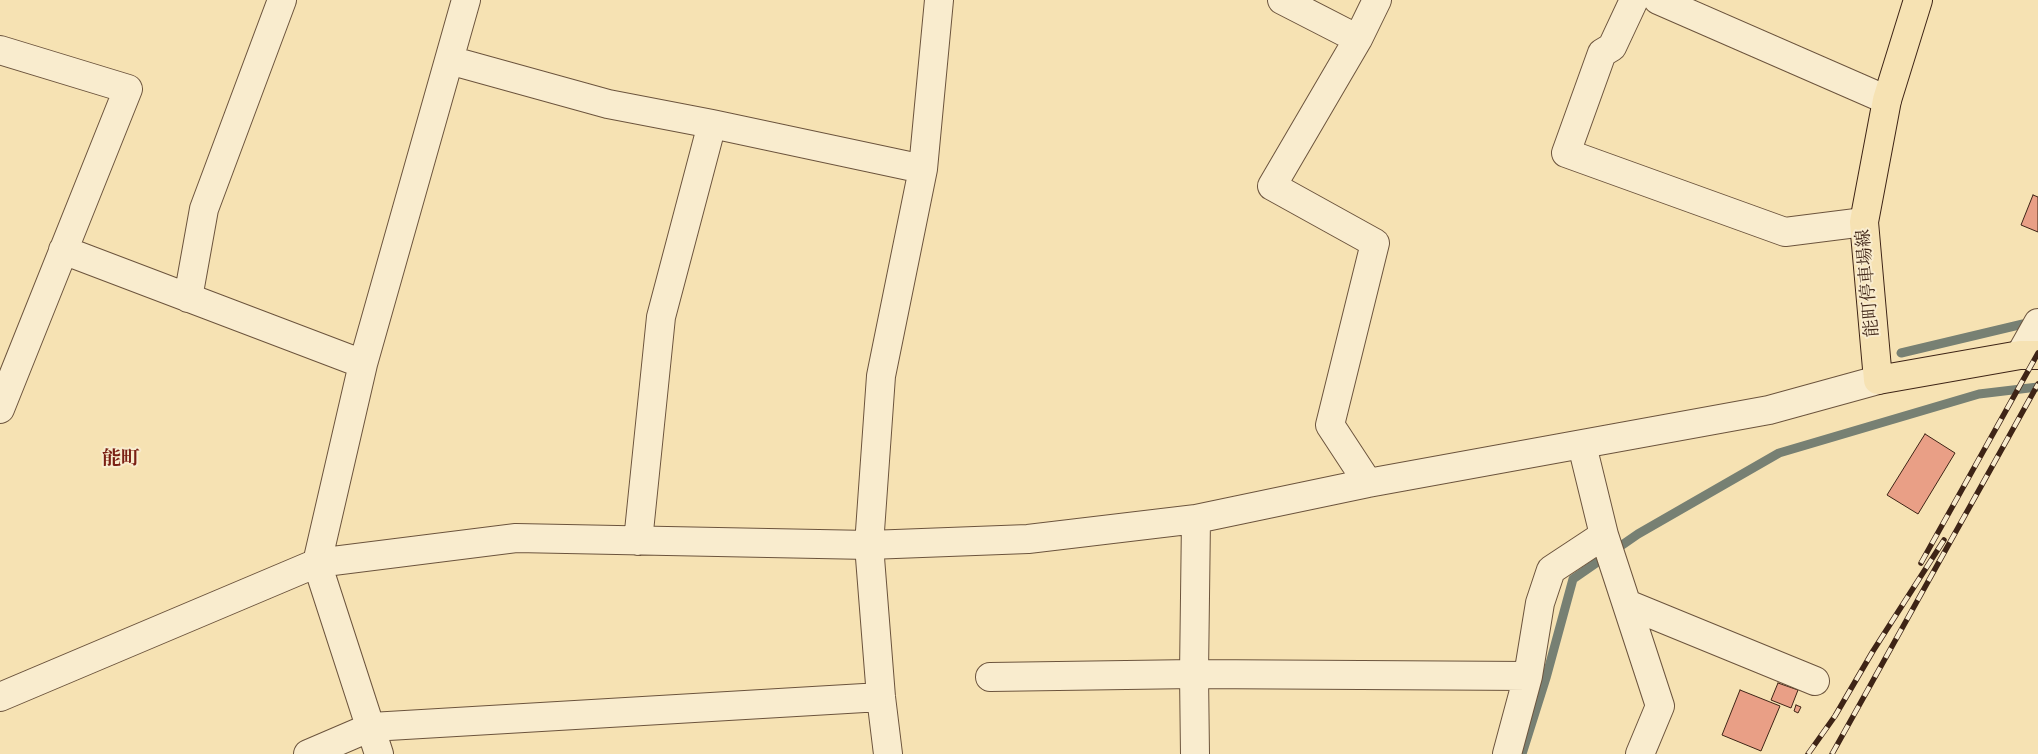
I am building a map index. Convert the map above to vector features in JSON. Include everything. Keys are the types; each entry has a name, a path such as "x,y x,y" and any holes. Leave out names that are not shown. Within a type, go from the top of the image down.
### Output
{"main road":[{"name":"能町停車場線","path":"1878,380 1864,222 1887,100 1918,0"},
{"path":"1878,380 2029,355"}],"street":[{"path":"188,298 204,209 282,0"},
{"path":"380,754 317,563 363,364 466,0"},
{"path":"888,754 881,697 869,545 881,376 922,168 939,0"},
{"path":"1282,0 1358,39"},
{"path":"1368,483 1330,425 1375,243 1272,186 1358,39 1377,0"},
{"path":"1634,0 1612,47 1602,53 1566,153 1785,232 1864,222"},
{"path":"1658,0 1887,100"},
{"path":"0,50 128,89 0,409"},
{"path":"449,60 608,104 922,168"},
{"path":"638,541 661,316 712,124"},
{"path":"63,250 363,364"},
{"path":"2029,355 2038,323"},
{"path":"0,696 317,563 516,538 869,545 1028,539 1196,519 1368,483 1768,410 1878,380"},
{"path":"1582,445 1604,535 1660,706 1640,754"},
{"path":"1195,754 1196,519"},
{"path":"1507,754 1528,676 1540,603 1551,570 1604,535"},
{"path":"1626,604 1815,681"},
{"path":"990,677 1194,674 1528,676"},
{"path":"308,754 371,727 881,697"}],"building":[{"path":"2033,195 2038,197 2038,232 2021,225"},
{"path":"1925,434 1955,453 1918,514 1887,495"},
{"path":"1778,683 1798,690 1791,708 1771,700"},
{"path":"1740,690 1780,706 1761,751 1722,735"},
{"path":"1796,705 1801,707 1798,713 1794,711"}],"waterway":[{"path":"1901,353 2023,324"},
{"path":"1522,754 1546,678 1573,579 1638,534 1779,453 1979,394 2038,387"}],"railway":[{"path":"1921,563 2038,353"},
{"path":"1832,754 2038,384"},
{"path":"1808,754 1835,716 1873,651 1944,540"}],"district":[{"name":"能町","path":"121,461"}]}
